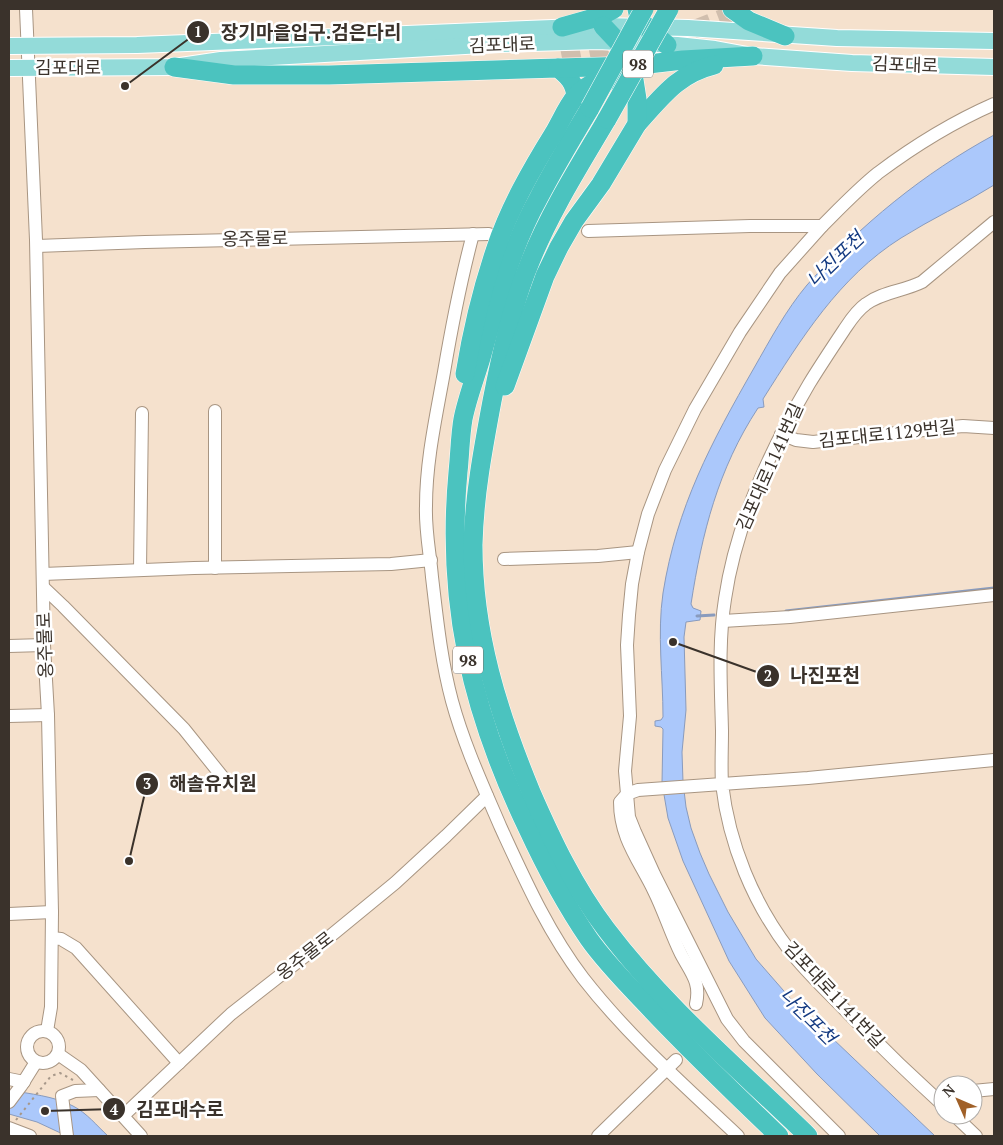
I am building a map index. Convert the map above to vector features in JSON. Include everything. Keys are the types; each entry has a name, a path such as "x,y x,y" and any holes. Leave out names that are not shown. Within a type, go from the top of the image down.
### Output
{"highway":[{"path":"562,27 601,16 614,9"},
{"path":"637,9 638,18 645,18 667,45"},
{"name":"98","path":"669,9 573,177 529,263 501,356 484,441 477,494 474,545 476,601 487,665 499,709 520,765 548,830 588,904 632,961 676,1008 808,1136"},
{"path":"732,9 748,21 785,36"},
{"name":"98","path":"645,18 583,102 536,201 513,255 494,312 463,420 455,508 454,555 459,606 471,679 486,730 505,780 555,885 590,940 631,988 779,1136"},
{"path":"603,26 619,42 631,66 637,99 637,124"},
{"path":"174,67 234,75 329,75 560,63 631,66 683,60 753,56"},
{"path":"484,441 545,276 574,221 601,184 637,124 682,77 700,68 753,56"},
{"path":"560,63 570,77 583,102"},
{"path":"583,102 593,83 605,80 616,80 625,85 637,99"}],"main road":[{"name":"김포대로","path":"9,46 137,45 603,26 645,18 688,28 785,36 994,41"},
{"name":"김포대로","path":"9,68 174,67 221,60 490,44 598,42 667,45 715,49 753,56 852,63 994,67"}],"street":[{"name":"옹주물로","path":"26,9 37,246 44,645 48,715 52,938 51,1007 47,1031"},
{"path":"839,1136 744,1041 727,1019 654,874 629,817 633,792 625,771 630,716 627,645 632,584 638,552 657,488 695,409 766,291 822,226 852,196 878,174 922,143 967,116 994,104"},
{"path":"967,116 980,117 994,114"},
{"name":"김포대로1141번길","path":"933,1095 817,982 779,937 758,902 736,848 718,784 720,645 728,581 739,537 781,434 829,350 859,310 866,304 878,297 922,282 994,222"},
{"path":"588,231 750,226 822,226"},
{"path":"473,234 450,330 429,460 426,510 438,629 446,679 461,731 487,796 530,891 562,949 608,1009 666,1070 738,1136"},
{"name":"옹주물로","path":"37,246 489,234"},
{"path":"215,411 215,568"},
{"path":"140,570 142,413"},
{"name":"김포대로1129번길","path":"781,434 796,440 813,442 963,426 994,428"},
{"path":"504,559 598,556 638,552"},
{"path":"43,574 391,564 431,560"},
{"name":"옹주물로","path":"43,588 184,730 225,780"},
{"path":"723,621 798,616 994,595"},
{"path":"9,646 44,645"},
{"path":"9,716 48,715"},
{"path":"696,1004 698,987 655,893 629,844 620,815 620,802 633,792 808,778 994,760"},
{"name":"옹주물로","path":"124,1116 231,1014 346,924 422,859 487,796"},
{"path":"9,914 52,912"},
{"path":"52,938 61,939 76,948 179,1063"},
{"path":"47,1031 57,1039 59,1044 58,1054 51,1061 36,1062 27,1050 28,1040 35,1033 47,1031"},
{"path":"58,1054 81,1070 142,1136"},
{"path":"598,1136 676,1060"},
{"path":"9,1102 23,1084 36,1062"},
{"path":"9,1079 23,1084"},
{"path":"67,1136 62,1096 83,1091 99,1090"},
{"path":"12,1125 30,1136"},
{"path":"964,1125 976,1136"}],"path":[{"path":"12,1125 41,1086 51,1076 60,1073 70,1078 83,1091"}],"water":[{"path":"994,135 994,185 901,238 859,271 840,290 807,332 763,399 764,407 758,408 732,454 714,502 700,552 691,604 693,608 701,611 700,620 686,622 684,637 686,710 682,752 683,782 691,828 700,853 728,912 756,959 790,998 935,1136 880,1136 817,1074 765,1018 729,961 683,861 668,818 662,783 663,729 655,726 655,721 661,720 663,717 660,639 661,608 669,561 677,532 698,476 738,396 792,305 827,263 871,221 918,183"},
{"path":"9,1090 50,1098 73,1106 87,1116 108,1136 67,1136 37,1122 9,1114"}],"waterway":[{"path":"786,611 994,588"},
{"path":"697,616 714,615"}],"tunnel":[{"path":"693,30 732,15 742,9"},
{"path":"562,58 634,44"}],"place":[{"name":"장기마을입구.검은다리","path":"125,86"},
{"name":"나진포천","path":"673,642"},
{"name":"해솔유치원","path":"129,861"},
{"name":"김포대수로","path":"45,1111"}]}
